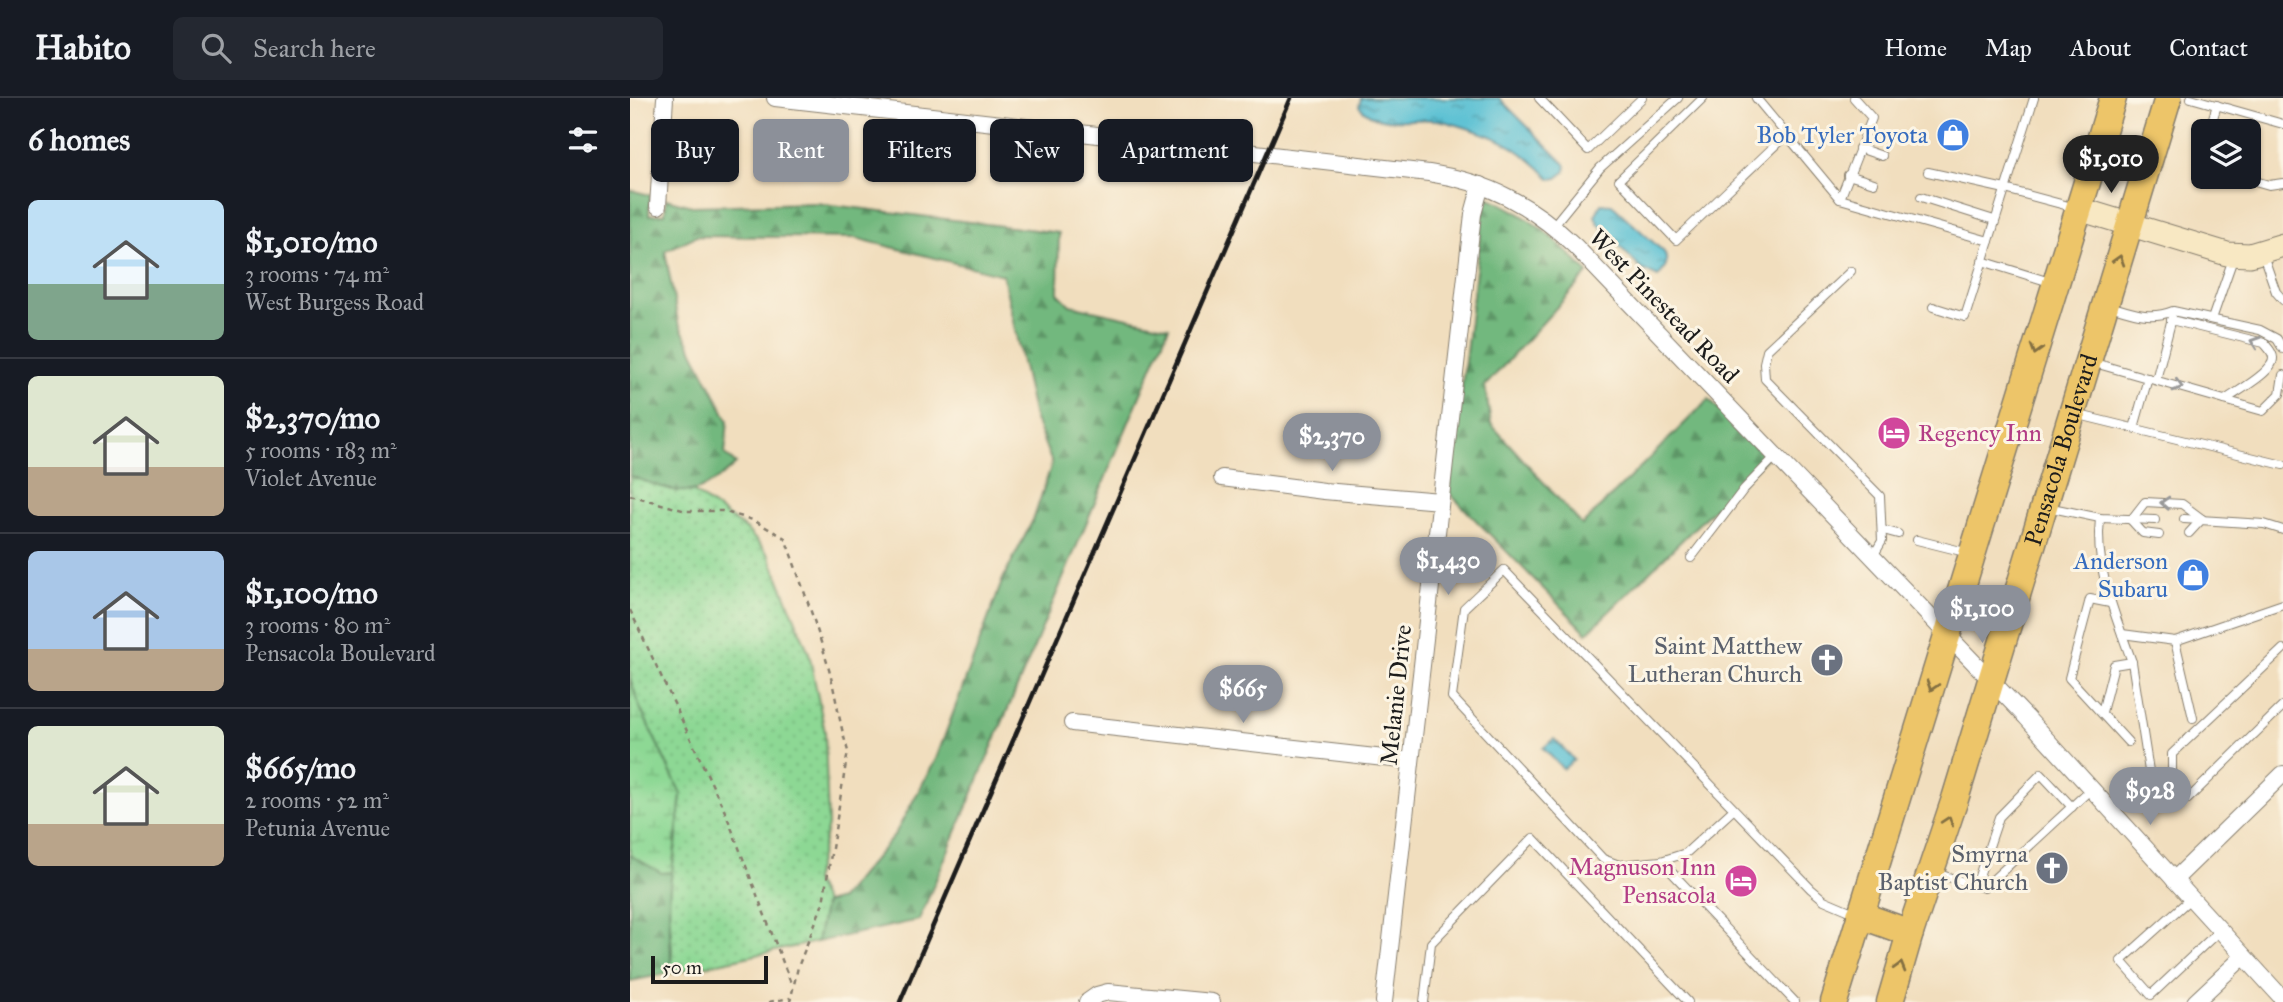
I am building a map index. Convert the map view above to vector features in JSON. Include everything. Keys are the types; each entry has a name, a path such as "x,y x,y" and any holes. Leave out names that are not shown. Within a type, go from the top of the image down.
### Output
{"main road":[{"path":"1834,1002 2113,98"},
{"name":"Pensacola Boulevard","path":"1890,1002 1955,799 2168,98"},
{"path":"2079,209 2221,253 2273,249"},
{"path":"1860,915 1910,933"}],"street":[{"path":"658,206 665,98"},
{"name":"West Pinestead Road","path":"775,98 1429,173 1481,185 1521,203 1553,226 1776,456 1990,680 2283,999"},
{"name":"Melanie Drive","path":"1384,1002 1473,214 1481,185"},
{"path":"1222,478 1324,491 1440,501"},
{"path":"1072,723 1411,761"},
{"path":"2174,880 2283,774"},
{"path":"2194,1002 2243,957"},
{"path":"1091,999 1108,992 1212,1002"}],"lane":[{"path":"1539,98 1588,150 1642,98"},
{"path":"1553,226 1600,168 1678,98"},
{"path":"1703,98 1619,180 1676,240 1787,135"},
{"path":"1756,98 1840,198 1989,241"},
{"path":"1840,198 1872,118 1854,98"},
{"path":"1933,307 1965,317 2034,98"},
{"path":"2191,98 2283,124"},
{"path":"2213,119 2217,105"},
{"path":"1859,148 1882,156"},
{"path":"1928,172 2006,188 2079,209"},
{"path":"1848,176 1874,183"},
{"path":"2261,183 2269,185 2283,183"},
{"path":"1921,197 1994,220"},
{"path":"2273,249 2276,292 2283,300"},
{"path":"2212,319 2235,254"},
{"path":"1983,261 2056,284"},
{"path":"1851,271 1767,350 1765,379 1880,496 1882,541 1872,558"},
{"path":"2105,305 2147,317 2212,319 2270,334 2283,349"},
{"path":"2134,428 2172,316"},
{"path":"2172,316 2264,343 2273,354 2273,363 2265,373 2225,400"},
{"path":"2089,361 2263,411 2280,394 2283,375"},
{"path":"2073,413 2283,465"},
{"path":"1691,558 1744,489 1776,456"},
{"path":"2131,520 2145,502 2182,504 2202,519"},
{"path":"2044,506 2100,518 2155,520"},
{"path":"2100,518 2097,543 2110,603 2132,662 2149,772 2111,810"},
{"path":"2184,519 2264,524 2283,530"},
{"path":"2189,533 2202,519"},
{"path":"2131,520 2143,533 2160,535"},
{"path":"1883,530 1898,534"},
{"path":"1917,540 1973,554"},
{"path":"1734,809 1686,853 1661,861 1619,865 1603,859 1452,697 1464,608 1504,570 1811,889 1824,900 1860,915"},
{"path":"2110,603 2090,599 2068,678 2128,742"},
{"path":"2122,634 2175,641 2283,604"},
{"path":"2175,641 2193,718"},
{"path":"2283,649 2172,754 2172,781 2188,799 2283,706"},
{"path":"2102,712 2114,665 2132,662"},
{"path":"1976,886 1999,817 2040,774 2072,807"},
{"path":"1931,872 1984,888 2091,789"},
{"path":"1424,1002 1431,943 1533,838 1688,1002"},
{"path":"1661,861 1795,1002"},
{"path":"2190,900 2121,961 2151,995 2219,931"}],"path":[{"path":"630,495 686,511 722,511 753,520 785,538 811,610 833,686 848,751 823,902 790,1000 769,1002"},
{"path":"630,610 726,814 793,986"}],"green space":[{"path":"630,190 650,195 649,215 665,214 666,199 692,206 816,203 1059,233 1058,293 1070,305 1169,327 919,920 817,942 825,903 840,899 894,836 936,759 1003,579 1034,518 1052,463 1034,417 1003,275 855,238 696,236 665,251 678,322 728,420 725,454 736,464 697,490 675,490 630,476"},
{"path":"1485,196 1515,211 1541,229 1588,273 1485,386 1491,424 1582,525 1709,399 1766,458 1587,633 1449,493"},
{"path":"630,476 668,489 694,492 747,530 769,555 809,653 825,732 828,825 814,881 825,903 817,942 671,973 668,896 681,794 640,708 630,678"},
{"path":"630,678 640,708 681,794 672,872 662,873 630,855"},
{"path":"630,855 662,873 672,872 669,910 671,973 630,981"}],"water":[{"path":"1361,98 1499,98 1566,165 1565,172 1551,179 1526,157 1503,142 1447,122 1378,118 1359,106"},
{"path":"1601,204 1612,205 1664,252 1666,265 1658,277 1641,269 1598,223 1595,216"},
{"path":"1554,739 1574,760 1563,769 1543,748"}],"railway":[{"path":"900,1002 1291,98"}],"place":[{"name":"Bob Tyler Toyota","path":"1953,135"},
{"name":"Regency Inn","path":"1894,433"},
{"name":"Anderson Subaru","path":"2193,575"},
{"name":"Saint Matthew Lutheran Church","path":"1827,660"},
{"name":"Smyrna Baptist Church","path":"2052,868"},
{"name":"Magnuson Inn Pensacola","path":"1741,881"}]}
